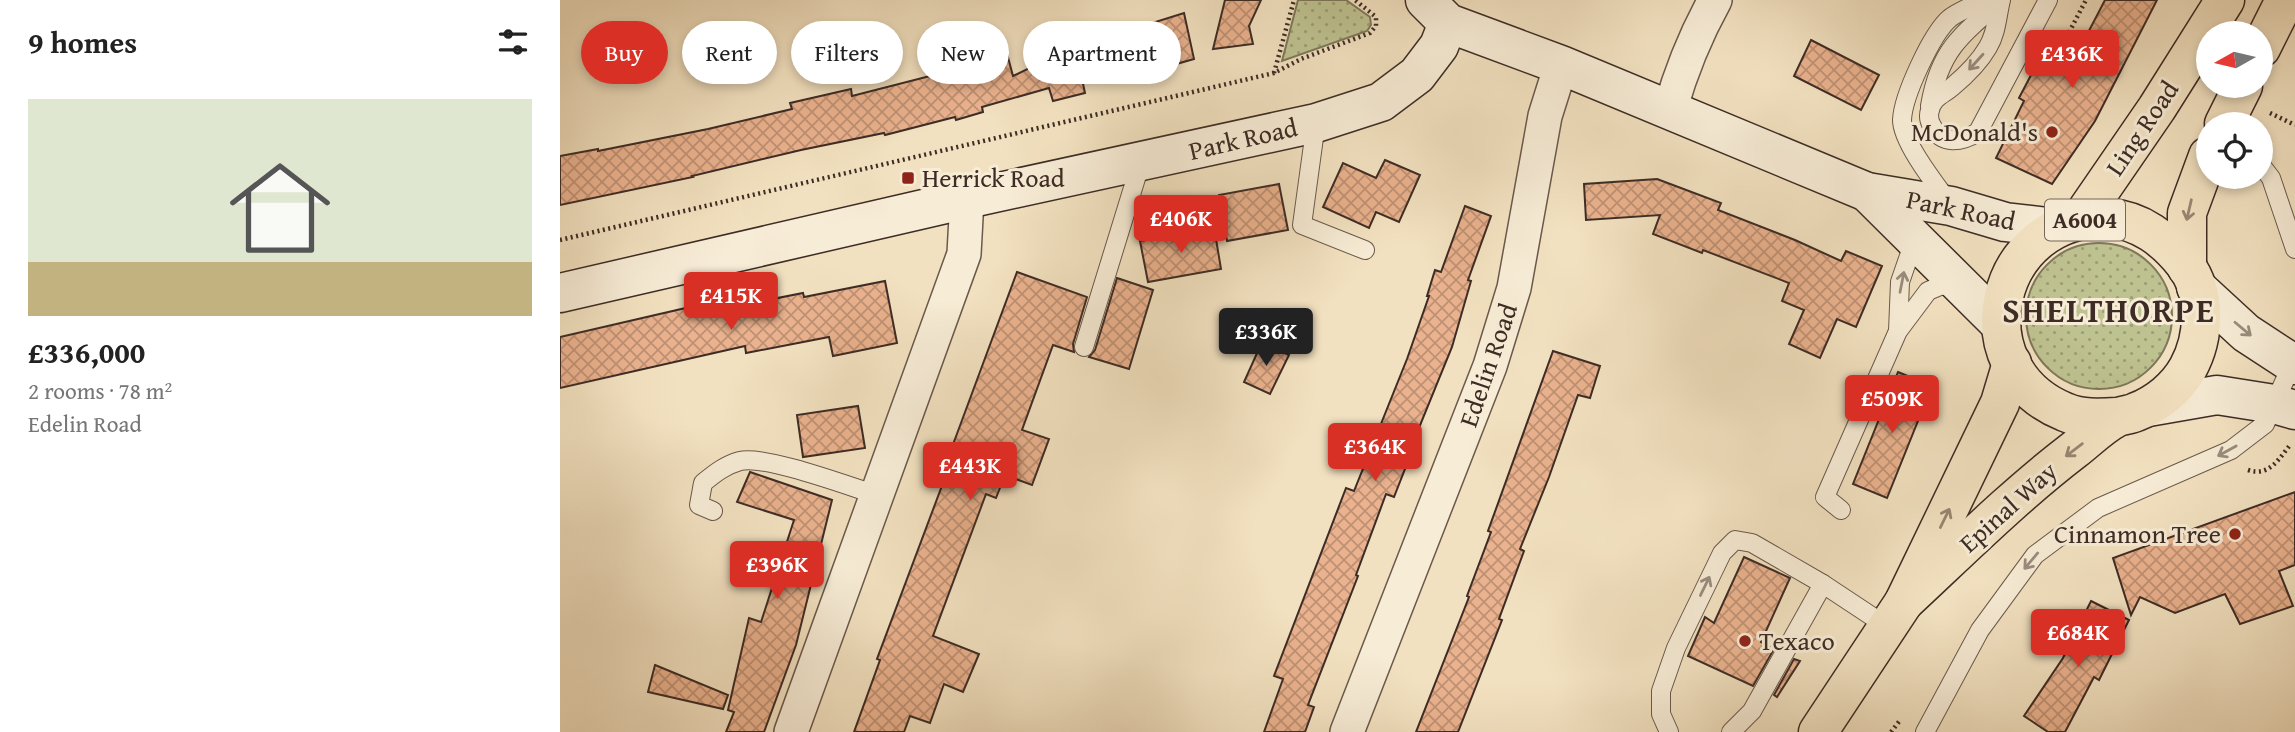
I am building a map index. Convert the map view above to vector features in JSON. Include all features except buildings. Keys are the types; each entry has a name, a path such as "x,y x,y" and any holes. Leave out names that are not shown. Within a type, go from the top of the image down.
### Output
{"main road":[{"name":"Ling Road","path":"2068,224 2157,108 2225,0"},
{"path":"2273,24 2285,0"},
{"path":"2238,112 2254,98"},
{"path":"2132,412 2170,391 2188,369 2198,343 2202,315 2192,277 2187,213 2196,189"},
{"name":"A6004","path":"2132,412 2091,418 2065,412 2042,400 2023,382 2004,343 2001,325 2003,296 2014,268 2032,245 2068,224 2112,218 2141,226 2168,243 2192,277"},
{"name":"Epinal Way","path":"1818,732 1896,614 2000,402 2012,363"},
{"name":"Epinal Way","path":"1896,614 2032,482 2132,412"}],"street":[{"path":"1670,110 1680,73 1698,30 1715,0"},
{"name":"Park Road","path":"560,293 967,199 1316,123 1381,102 1417,75 1439,46 1437,11 1867,192 1951,206 2005,222 2068,224"},
{"name":"Edelin Road","path":"1347,732 1490,366 1514,288 1545,116 1561,65"},
{"name":"Park Road","path":"1867,192 2001,325"},
{"path":"791,732 964,254 967,199"},
{"path":"2192,277 2246,332 2294,361"},
{"path":"2132,412 2217,395 2284,407"}],"lane":[{"path":"1995,1 1959,38 1943,61 1935,79 1929,120 1935,131 1945,140 1957,141 1978,132 2048,0"},
{"path":"1930,109 1937,97 1950,89 1988,48 1998,24 1995,1"},
{"path":"1951,206 1918,159 1902,121 1910,89 1930,47 1949,19 1995,1"},
{"path":"1316,123 1302,225 1365,250"},
{"path":"1084,347 1141,162"},
{"path":"2273,184 2295,249"},
{"path":"1898,331 1900,282 1910,253 1908,233"},
{"path":"1841,510 1825,497 1898,331 1927,290 1959,285"},
{"path":"1925,732 1980,630 2035,555 2098,508 2231,450 2284,407 2294,361"},
{"path":"713,511 699,505 703,483 722,468 742,460 766,462 877,495"},
{"path":"1669,732 1661,714 1661,691 1675,648 1722,553 1735,540 1752,543 1823,584 1896,614"},
{"path":"1731,732 1752,711 1823,584"}],"path":[{"path":"1275,73 1294,0"},
{"path":"560,240 1275,73 1301,59 1370,33 1376,26 1376,17 1354,0"},
{"path":"2064,42 2086,0"},
{"path":"2254,98 2295,125"}],"green space":[{"path":"1298,0 1346,0 1370,17 1371,25 1367,31 1282,61"},
{"path":"2099,243 2127,248 2151,264 2167,288 2172,316 2167,344 2151,368 2127,384 2099,389 2071,384 2047,368 2031,344 2026,316 2031,288 2047,264 2071,248"}],"place":[{"name":"McDonald's","path":"2052,132"},
{"name":"Herrick Road","path":"908,178"},
{"name":"Cinnamon Tree","path":"2235,534"},
{"name":"Texaco","path":"1745,641"}],"district":[{"name":"SHELTHORPE","path":"2109,310"}]}
